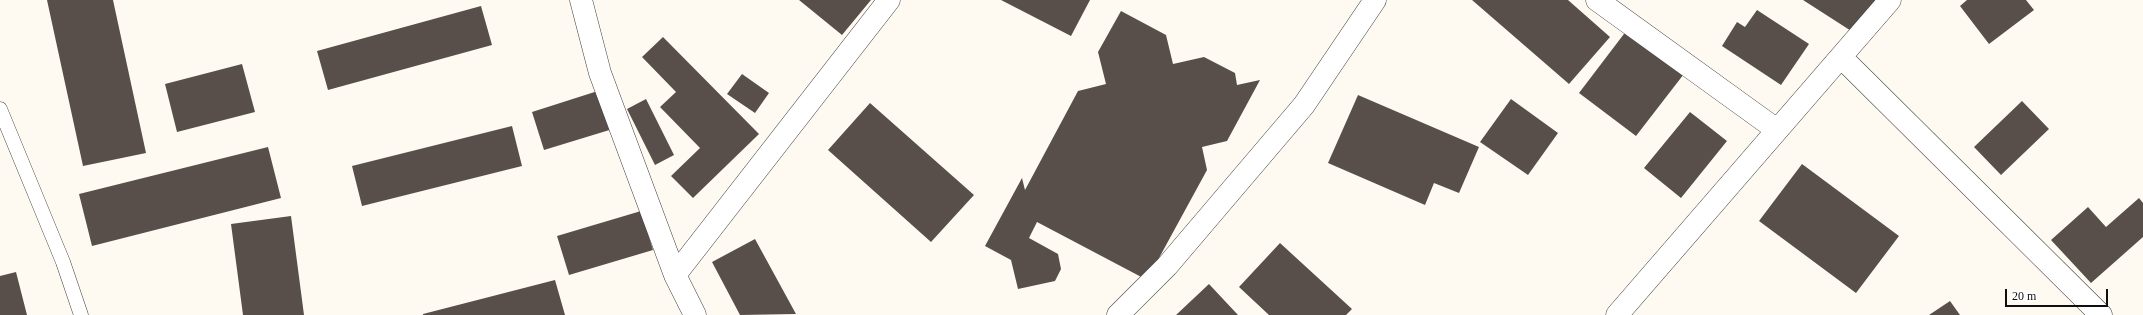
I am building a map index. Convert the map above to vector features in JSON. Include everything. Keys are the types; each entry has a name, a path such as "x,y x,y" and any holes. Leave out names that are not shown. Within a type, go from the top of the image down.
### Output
{"street":[{"path":"581,0 600,73 675,275 695,315"},
{"path":"675,275 889,0"},
{"path":"1118,315 1167,266 1304,105 1375,0"},
{"path":"1597,0 1777,130"},
{"path":"1617,315 1890,0"},
{"path":"1841,57 2101,315"}],"lane":[{"path":"0,109 63,262 81,315"}],"building":[{"path":"47,0 113,0 146,153 83,166"},
{"path":"799,0 871,0 842,35"},
{"path":"1001,0 1090,0 1071,36"},
{"path":"1472,0 1568,0 1610,37 1569,84"},
{"path":"1803,0 1883,0 1859,36"},
{"path":"1967,0 2026,0 2034,10 1989,44 1960,6"},
{"path":"481,6 492,45 328,90 317,51"},
{"path":"1757,10 1809,44 1781,85 1722,46 1737,22 1745,27"},
{"path":"1121,11 1166,35 1173,64 1204,57 1235,73 1237,85 1260,80 1227,141 1202,147 1207,170 1147,280 1037,222 1029,238 1058,254 1061,269 1055,281 1018,289 1011,260 985,246 1022,178 1025,190 1078,91 1106,84 1098,52"},
{"path":"1630,26 1687,70 1636,136 1579,93"},
{"path":"663,37 759,134 693,198 671,176 700,148 660,107 676,92 642,57"},
{"path":"242,64 255,112 177,132 165,84"},
{"path":"742,74 769,93 755,113 727,94"},
{"path":"604,89 616,128 544,150 532,112"},
{"path":"1358,95 1479,147 1459,193 1434,183 1425,205 1328,163"},
{"path":"646,99 674,155 655,165 627,109"},
{"path":"1511,99 1558,133 1528,175 1480,142"},
{"path":"2022,101 2049,129 2001,175 1974,147"},
{"path":"870,103 974,195 931,242 828,150"},
{"path":"1690,112 1727,141 1681,198 1644,168"},
{"path":"512,126 522,166 362,206 352,166"},
{"path":"268,147 281,198 92,246 79,194"},
{"path":"1802,164 1899,236 1856,293 1759,221"},
{"path":"2139,198 2143,203 2143,237 2091,283 2051,240 2088,207 2106,227"},
{"path":"641,211 653,250 569,275 557,236"},
{"path":"291,216 304,315 243,315 231,224"},
{"path":"755,239 796,314 740,315 712,262"},
{"path":"1280,243 1352,309 1346,315 1269,315 1239,287"},
{"path":"16,272 27,315 0,315 0,276"},
{"path":"555,280 565,315 423,315 423,314"},
{"path":"1209,284 1238,315 1176,315"},
{"path":"1950,301 1960,315 1929,315"}]}
